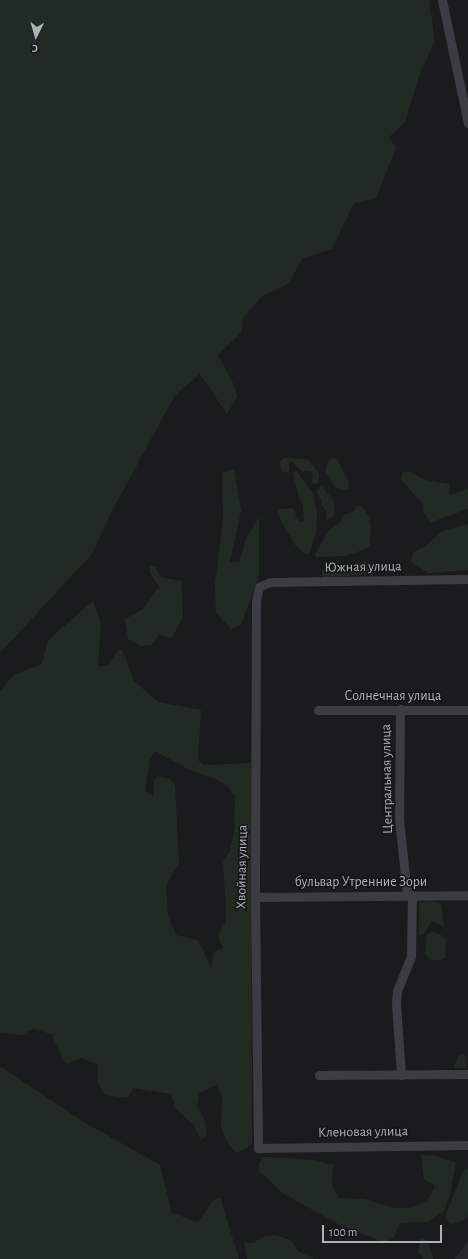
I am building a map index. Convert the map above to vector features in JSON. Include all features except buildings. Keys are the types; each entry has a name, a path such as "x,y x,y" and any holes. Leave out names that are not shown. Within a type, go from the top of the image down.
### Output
{"street":[{"path":"442,0 468,123"},
{"name":"Южная улица","path":"259,587 270,582 468,579"},
{"name":"Хвойная улица","path":"258,1148 255,897 256,601 259,587"},
{"name":"Центральная улица","path":"400,709 399,819 410,895 411,956 397,991 396,1003 401,1075"},
{"name":"Солнечная улица","path":"318,710 468,710"},
{"name":"бульвар Утренние Зори","path":"255,897 468,895"},
{"path":"319,1075 468,1074"},
{"name":"Кленовая улица","path":"258,1148 468,1145"}],"shaded area":[{"path":"0,0 429,0 435,41 420,73 405,122 389,137 396,148 376,198 354,203 332,249 302,259 288,284 261,297 243,318 242,332 218,355 234,385 237,397 227,414 200,374 175,395 112,511 92,554 0,653"},
{"path":"284,458 308,459 319,473 318,484 311,483 313,476 310,471 302,471 292,462 289,463 289,473 281,471 280,462"},
{"path":"334,458 338,460 349,483 348,489 341,490 334,487 325,470 329,459"},
{"path":"234,470 241,511 230,562 239,562 247,536 259,517 259,576 241,625 231,629 216,613 215,584 223,518 222,473"},
{"path":"296,471 313,493 317,514 316,533 309,554 305,554 295,545 277,513 279,509 292,508 295,510 296,517 300,522 304,521 303,505 299,498 293,473"},
{"path":"409,471 425,480 450,484 449,493 452,495 468,488 468,509 431,522 423,512 424,505 401,480 403,472"},
{"path":"322,486 334,501 334,515 327,521 326,511 321,505 322,501 316,491"},
{"path":"357,506 362,506 368,515 371,527 370,545 366,549 345,556 316,557 315,554 330,529 340,523 342,516 354,511"},
{"path":"468,524 468,570 428,573 411,562 413,553 429,543 442,531"},
{"path":"369,562 373,566 373,573 322,579 322,570 353,563"},
{"path":"150,566 155,567 161,577 181,581 183,616 172,638 159,635 151,645 140,646 128,639 125,619 142,610 159,587 150,573"},
{"path":"93,601 101,624 98,666 107,666 119,649 123,651 134,681 158,702 201,710 198,760 204,765 251,763 252,1144 239,1152 235,1152 229,1145 221,1127 222,1096 216,1085 199,1093 197,1105 205,1122 207,1134 201,1141 194,1125 176,1109 171,1094 133,1088 128,1098 105,1095 98,1083 98,1065 82,1058 66,1064 51,1034 34,1029 21,1035 0,1033 0,691 14,675 42,664 48,640","holes":["155,751 190,770 216,779 227,786 235,796 234,833 230,851 223,862 226,912 225,923 218,936 223,948 214,952 211,967 198,940 176,935 168,915 166,886 179,863 175,786 170,779 158,776 154,781 153,796 145,791 150,759"]},
{"path":"427,901 441,903 444,926 432,921 422,936 419,935 419,907 420,903"},
{"path":"434,931 446,938 445,958 440,960 431,960 425,954 427,934"},
{"path":"463,1054 466,1056 467,1066 465,1068 454,1068 458,1056"},
{"path":"0,1066 87,1124 160,1165 172,1213 198,1222 214,1200 220,1197 239,1259 0,1259"},
{"path":"421,1155 437,1156 456,1163 450,1195 444,1210 429,1222 400,1223 394,1237 383,1244 376,1239 342,1226 284,1194 259,1171 259,1163 264,1157 314,1160 333,1165 332,1184 338,1198 365,1199 394,1208 411,1208 428,1200 435,1186 424,1179"},
{"path":"468,1168 468,1215 463,1221 450,1224 445,1217 463,1171"},
{"path":"276,1235 290,1240 299,1252 315,1259 247,1259 244,1243 253,1243 265,1236"},
{"path":"423,1238 428,1241 433,1259 423,1259 418,1252 420,1240"},
{"path":"468,1241 468,1259 454,1259"}]}
